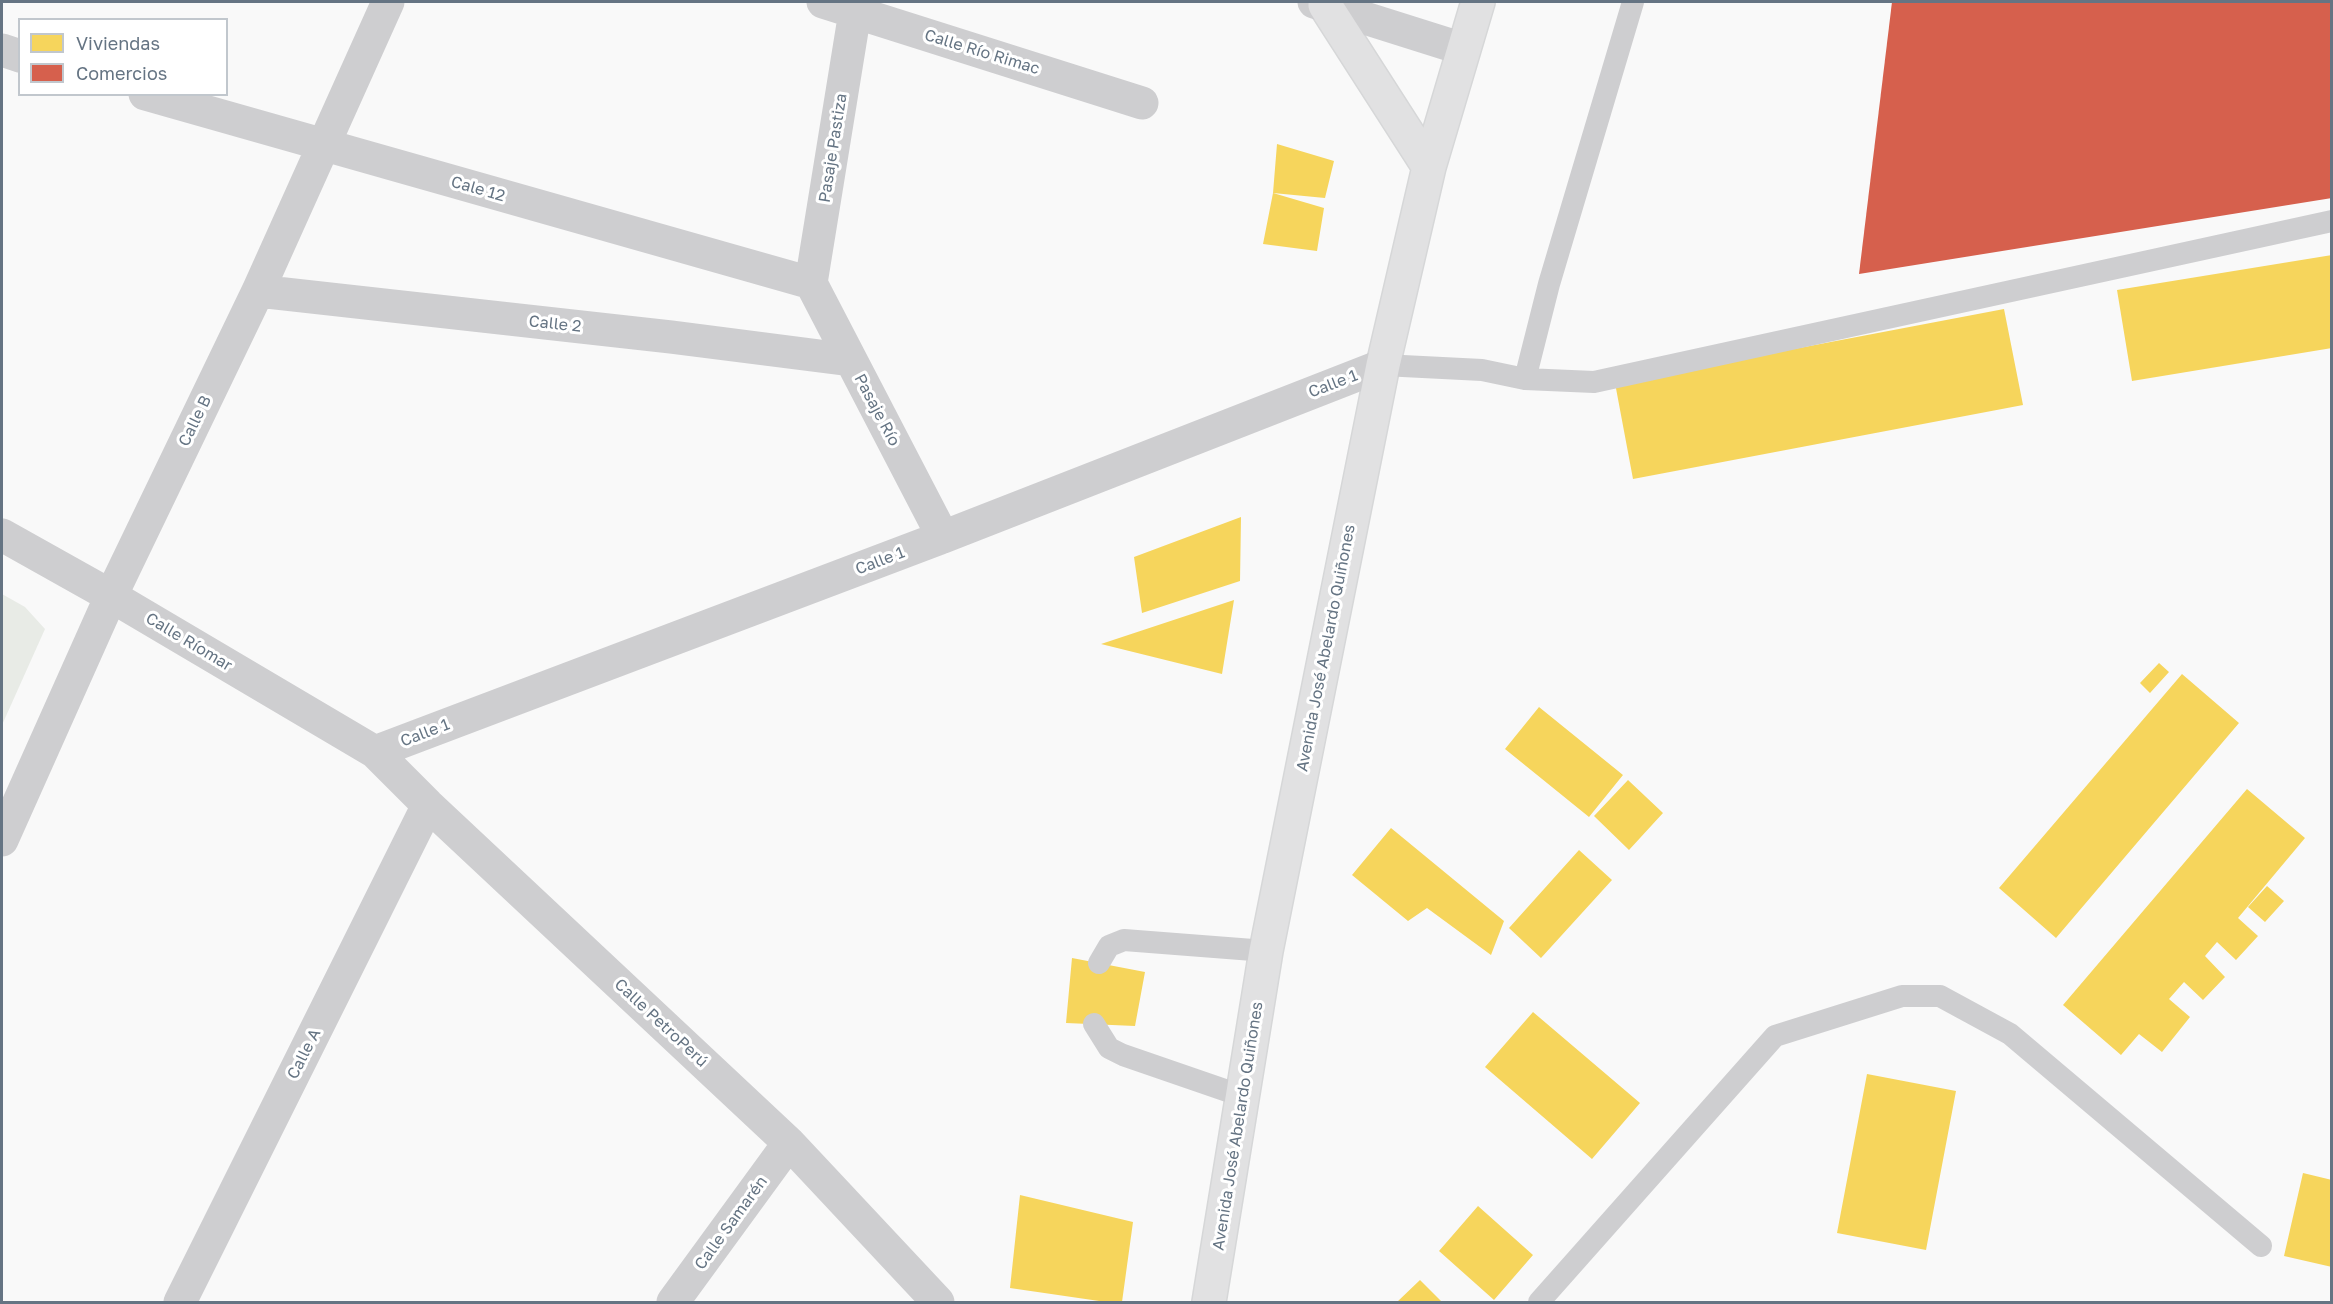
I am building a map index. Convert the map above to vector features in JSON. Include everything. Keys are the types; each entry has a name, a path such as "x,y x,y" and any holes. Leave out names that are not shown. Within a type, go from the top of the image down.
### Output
{"main road":[{"name":"Avenida José Abelardo Quiñones","path":"1209,1302 1266,951 1383,365 1429,167 1478,2"},
{"path":"1319,3 1429,167"}],"street":[{"name":"Calle B","path":"2,840 111,596 258,291 388,2"},
{"name":"Calle Río Rimac","path":"823,2 1142,103"},
{"path":"1319,3 1463,49"},
{"name":"Pasaje Pastiza","path":"811,283 855,12"},
{"path":"2,50 18,55"},
{"name":"Cale 12","path":"152,96 811,283"},
{"name":"Pasaje Río","path":"811,283 944,537"},
{"name":"Calle 2","path":"258,291 671,337 851,360"},
{"name":"Calle 1","path":"375,752 944,537 1383,365"},
{"name":"Calle Ríomar","path":"2,535 111,596 375,752"},
{"name":"Calle PetroPerú","path":"375,752 428,805 789,1143 938,1302"},
{"name":"Calle A","path":"180,1302 428,805"},
{"name":"Calle Samarén","path":"673,1302 789,1143"}],"lane":[{"path":"1525,379 1556,262 1633,2"},
{"path":"1383,365 1482,370 1525,379 1594,382 2331,221"},
{"path":"1099,963 1109,946 1124,940 1266,951"},
{"path":"1539,1302 1774,1036 1902,996 1940,996 2010,1034 2261,1246"},
{"path":"1094,1024 1109,1048 1123,1055 1242,1096"}],"shaded area":[{"path":"2,594 25,607 45,629 2,725"}],"building: Viviendas":[{"path":"1277,144 1334,161 1325,198 1273,193"},
{"path":"1273,193 1324,208 1317,251 1263,244"},
{"path":"2332,255 2332,348 2132,381 2117,290"},
{"path":"2004,309 2023,405 1633,479 1615,383"},
{"path":"1241,517 1240,581 1142,613 1134,557"},
{"path":"1234,600 1222,674 1101,644"},
{"path":"2159,663 2169,672 2150,693 2140,683"},
{"path":"2182,674 2239,723 2056,938 1999,888"},
{"path":"1539,707 1623,775 1589,817 1505,749"},
{"path":"1628,780 1663,813 1629,850 1594,816"},
{"path":"2247,789 2305,838 2238,918 2258,936 2236,960 2217,942 2205,956 2225,977 2203,1000 2184,982 2169,999 2190,1017 2162,1052 2139,1034 2121,1055 2063,1005"},
{"path":"1391,828 1504,921 1491,955 1427,908 1408,921 1352,875"},
{"path":"1579,850 1612,880 1541,958 1509,928"},
{"path":"2267,886 2284,901 2265,922 2248,907"},
{"path":"1072,958 1145,972 1135,1026 1066,1023"},
{"path":"1533,1012 1640,1103 1592,1159 1485,1067"},
{"path":"1867,1074 1956,1091 1926,1250 1837,1233"},
{"path":"2303,1173 2332,1180 2332,1267 2284,1256"},
{"path":"1020,1195 1133,1222 1122,1302 1106,1302 1010,1288"},
{"path":"1478,1206 1533,1255 1494,1300 1439,1251"},
{"path":"1420,1280 1442,1302 1397,1302"}],"building: Comercios":[{"path":"1892,2 2332,2 2332,198 1859,274"}]}
